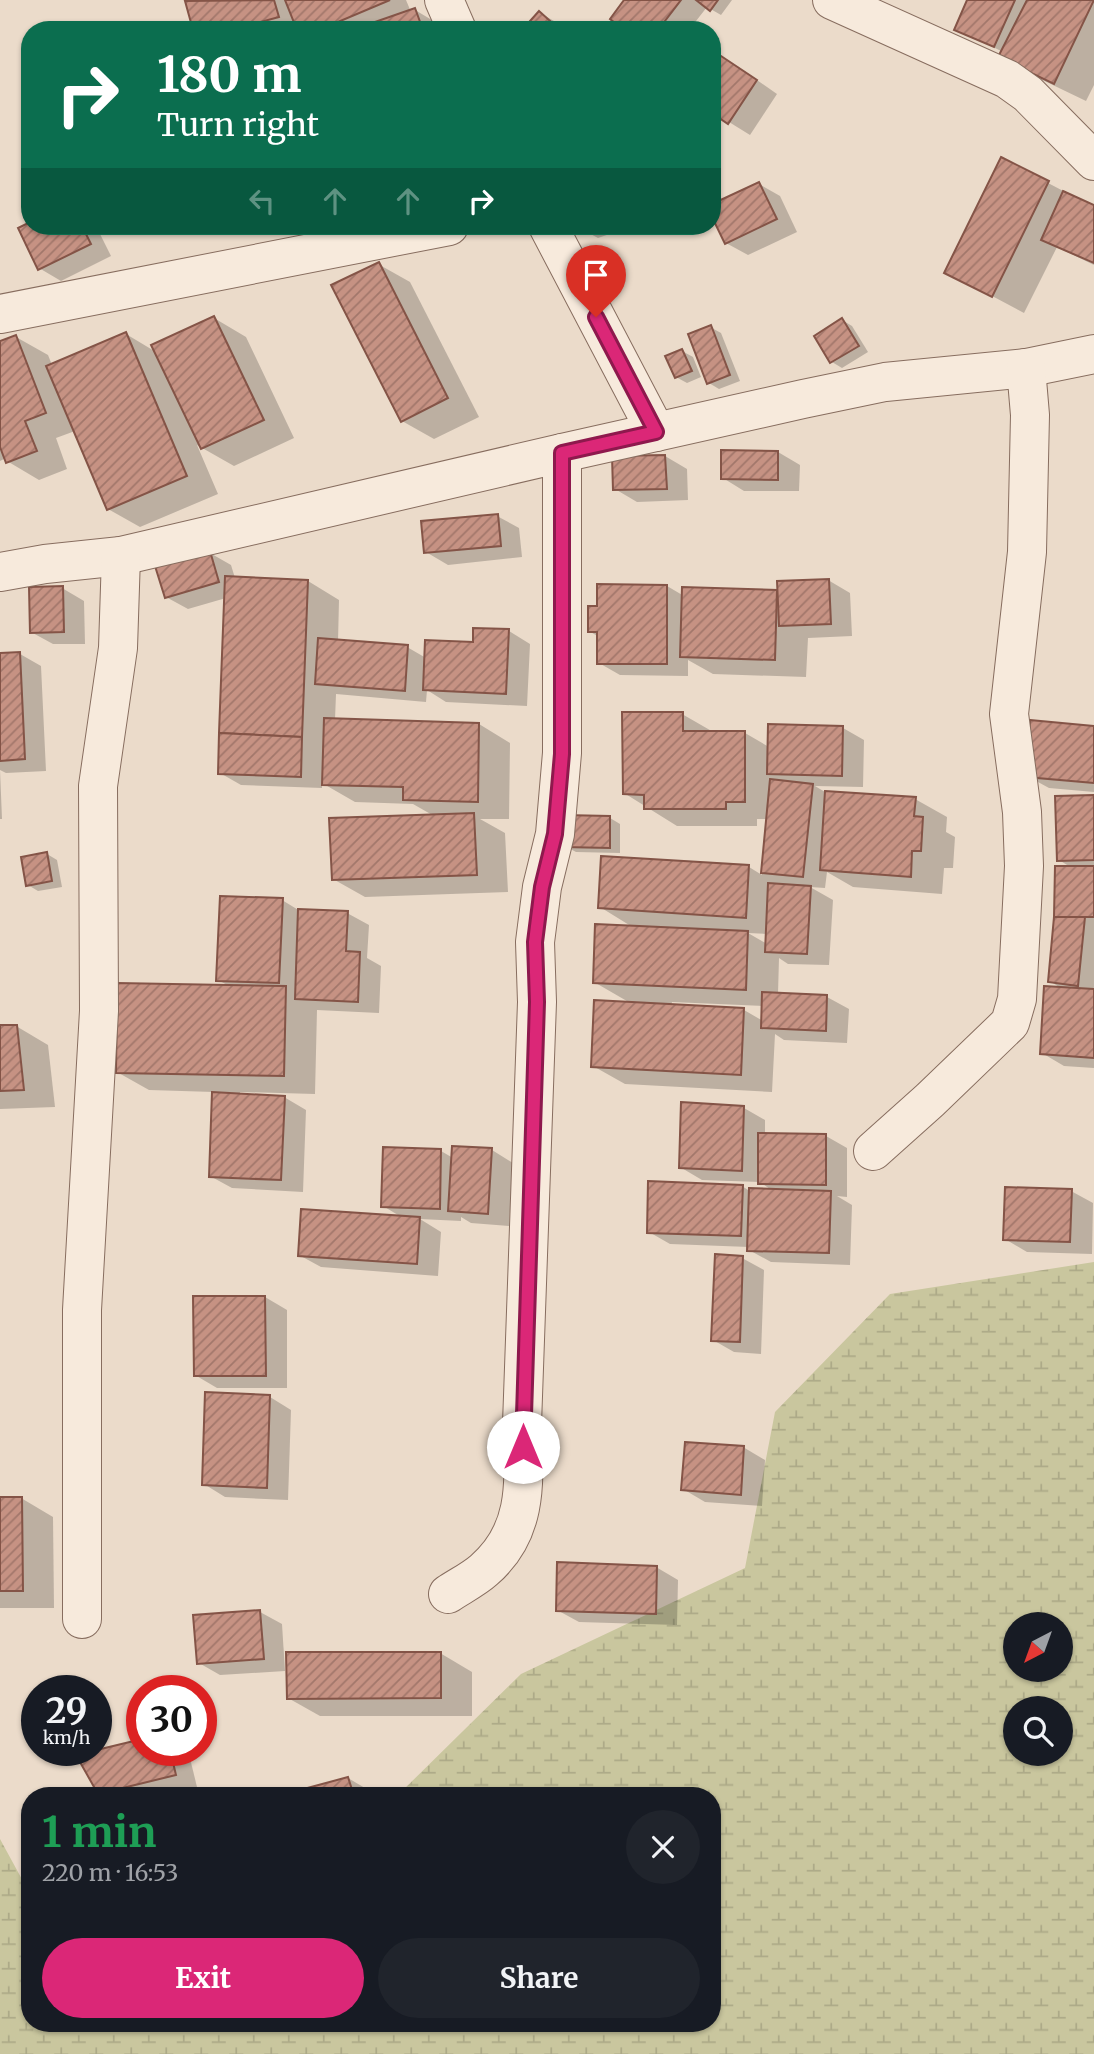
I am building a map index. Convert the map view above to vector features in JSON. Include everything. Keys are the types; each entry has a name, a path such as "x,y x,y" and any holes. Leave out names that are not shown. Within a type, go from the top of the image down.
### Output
{"street":[{"path":"444,0 453,21"},
{"path":"832,0 1007,79 1028,94 1094,162"},
{"path":"0,314 403,235"},
{"path":"553,235 656,432"},
{"path":"0,572 121,556 562,453 885,382 1026,368 1094,354"},
{"path":"873,1151 1010,1023 1017,999 1024,866 1022,812 1009,714 1027,552 1030,415 1026,368"},
{"path":"448,1594 482,1572 502,1551 514,1528 524,1494 522,1424 537,1002 535,942 542,887 555,834 562,754 562,453"},
{"path":"82,1619 82,1310 99,1011 98,786 118,648 121,556"}],"green space":[{"path":"1094,1262 1094,2054 0,2054 0,1839 21,1878 21,2032 721,2032 721,1787 406,1787 521,1674 745,1568 775,1412 890,1294"}],"building":[{"path":"274,0 279,17 264,21 191,21 185,1"},
{"path":"285,0 390,0 340,21 293,21"},
{"path":"624,0 681,0 665,21 610,19"},
{"path":"696,0 718,0 710,11"},
{"path":"967,0 1015,0 994,47 954,30"},
{"path":"1027,0 1094,0 1054,84 998,57"},
{"path":"415,8 420,21 378,21"},
{"path":"539,11 550,21 530,21"},
{"path":"721,56 757,80 728,124 721,119"},
{"path":"1001,157 1049,181 992,297 944,273"},
{"path":"759,182 777,219 725,244 721,235 721,200"},
{"path":"1063,191 1094,205 1094,263 1041,240"},
{"path":"21,235 86,235 91,244 38,270"},
{"path":"379,262 448,398 401,422 331,285"},
{"path":"214,316 264,420 201,449 151,345"},
{"path":"842,318 859,346 830,363 814,336"},
{"path":"711,325 730,375 707,384 688,334"},
{"path":"126,332 187,476 107,510 46,366"},
{"path":"16,335 46,413 25,421 37,451 6,463 0,447 0,341"},
{"path":"682,349 692,371 675,378 665,356"},
{"path":"721,450 778,451 778,480 721,479"},
{"path":"665,455 667,489 613,490 612,456"},
{"path":"498,514 501,546 424,553 421,521"},
{"path":"210,551 219,582 165,598 155,566"},
{"path":"225,576 308,580 302,737 219,733"},
{"path":"829,579 831,624 779,626 777,581"},
{"path":"597,584 667,585 667,664 597,664 597,632 588,632 588,606 597,606"},
{"path":"63,586 64,632 30,633 29,587"},
{"path":"682,587 777,590 775,660 680,657"},
{"path":"473,628 509,629 506,694 423,690 425,640 473,642"},
{"path":"318,638 408,645 405,691 315,684"},
{"path":"20,652 25,759 0,761 0,653"},
{"path":"622,712 683,712 683,731 745,731 745,802 726,802 726,809 644,809 644,795 623,794"},
{"path":"324,718 479,723 478,802 403,800 403,787 322,785"},
{"path":"1030,720 1094,726 1094,783 1026,777"},
{"path":"768,724 843,726 842,776 767,774"},
{"path":"219,733 302,737 301,777 218,774"},
{"path":"770,779 813,784 803,877 761,873"},
{"path":"825,791 916,797 914,816 923,817 921,851 912,851 911,877 820,870"},
{"path":"1094,795 1094,860 1057,861 1055,796"},
{"path":"474,813 477,875 332,880 329,818"},
{"path":"563,815 610,816 610,848 563,847"},
{"path":"47,852 52,881 26,886 21,857"},
{"path":"601,856 749,865 746,918 598,908"},
{"path":"1055,866 1094,866 1094,917 1054,917"},
{"path":"768,883 811,886 807,954 765,952"},
{"path":"220,896 283,898 279,983 216,981"},
{"path":"298,909 348,911 346,951 360,952 358,1002 295,999"},
{"path":"1054,917 1085,917 1078,986 1048,982"},
{"path":"595,924 748,931 746,990 593,983"},
{"path":"117,983 286,986 284,1076 116,1073"},
{"path":"1044,986 1094,989 1094,1058 1040,1054"},
{"path":"762,992 827,995 826,1031 761,1028"},
{"path":"594,1000 744,1008 741,1075 591,1067"},
{"path":"0,1025 17,1025 24,1090 0,1091"},
{"path":"212,1092 285,1096 281,1180 209,1177"},
{"path":"681,1102 744,1106 742,1171 679,1168"},
{"path":"758,1133 826,1134 826,1185 758,1184"},
{"path":"452,1146 492,1148 488,1214 448,1211"},
{"path":"383,1147 441,1149 440,1209 381,1207"},
{"path":"648,1181 743,1185 741,1236 647,1233"},
{"path":"1005,1187 1072,1189 1070,1242 1003,1240"},
{"path":"749,1188 831,1191 829,1253 747,1251"},
{"path":"301,1209 420,1217 417,1264 298,1256"},
{"path":"715,1254 743,1256 740,1342 711,1341"},
{"path":"193,1296 265,1296 266,1376 194,1376"},
{"path":"205,1392 270,1395 267,1488 202,1485"},
{"path":"685,1442 744,1446 741,1495 681,1490"},
{"path":"0,1497 22,1497 23,1591 0,1591"},
{"path":"557,1562 657,1566 656,1614 556,1611"},
{"path":"260,1610 264,1659 197,1664 193,1615"},
{"path":"286,1652 441,1652 441,1698 287,1699"},
{"path":"126,1743 126,1766 174,1766 176,1775 127,1787 94,1787 82,1766 112,1766 112,1746"},
{"path":"348,1777 351,1787 311,1787"}],"route":[{"path":"523,1447 537,1002 535,942 542,887 555,834 562,754 562,453 656,432 596,317"}]}
